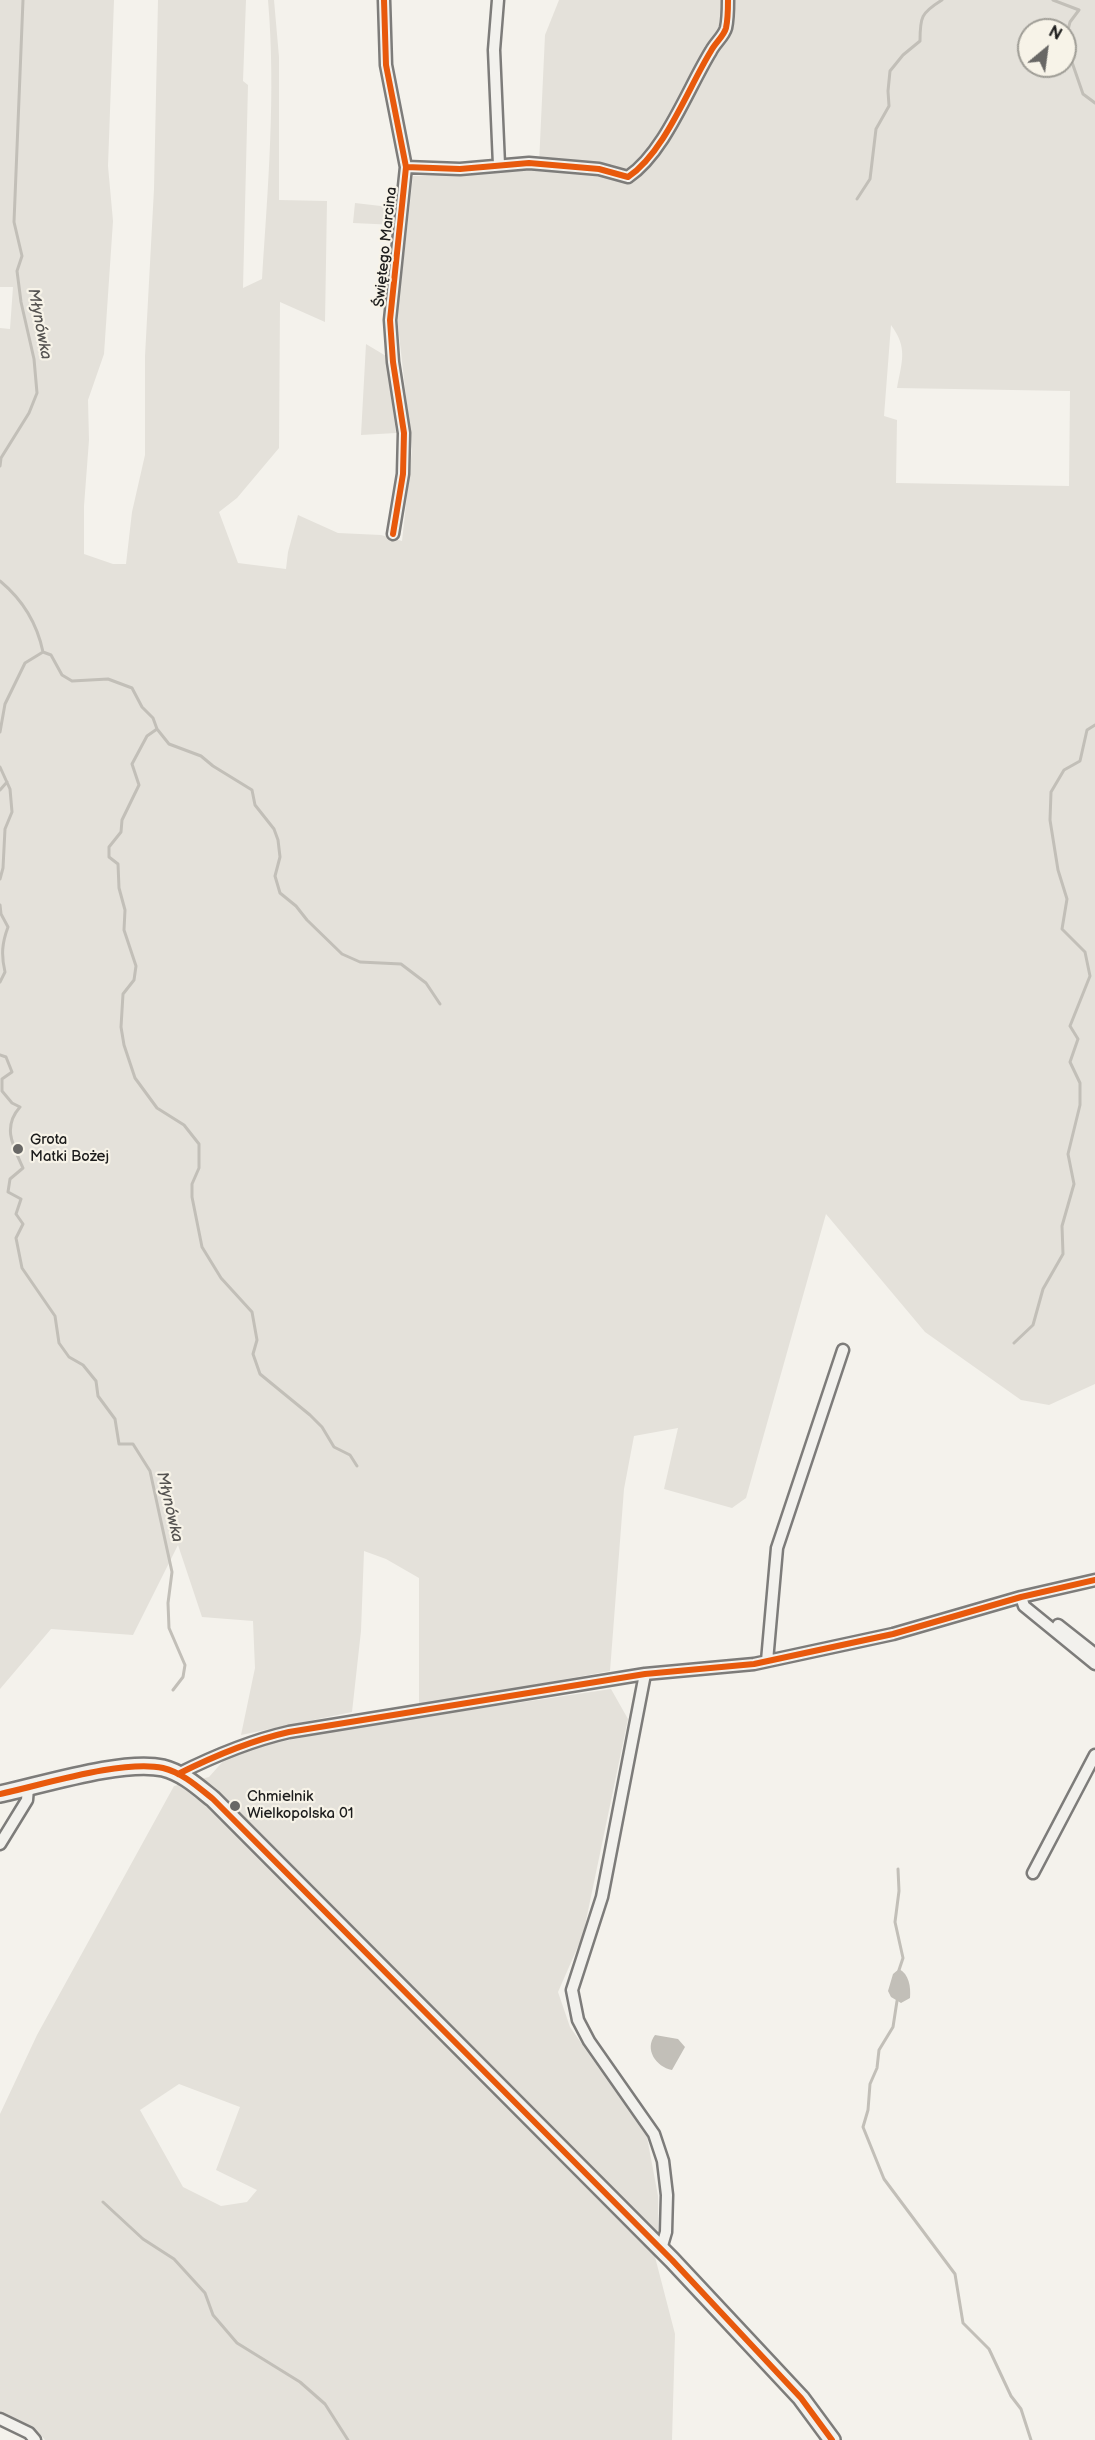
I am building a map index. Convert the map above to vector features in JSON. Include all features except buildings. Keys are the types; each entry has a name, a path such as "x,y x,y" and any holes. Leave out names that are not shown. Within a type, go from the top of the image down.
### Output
{"street":[{"name":"Świętego Marcina","path":"384,0 386,65 406,168 390,320 393,362 404,433 402,474 393,534"},
{"path":"498,0 495,50 499,165"},
{"path":"406,168 460,169 530,163 599,169 628,177 639,170 680,108 711,51 726,29 728,0"},
{"path":"767,1661 777,1548 843,1350"},
{"path":"178,1774 209,1758 248,1743 289,1732 645,1674 767,1661 893,1634 1095,1580"},
{"path":"1022,1599 1095,1654"},
{"path":"1022,1599 1024,1606 1095,1664"},
{"path":"645,1674 602,1897 572,1989 578,2020 589,2041 654,2134 663,2161 667,2195 666,2232 661,2249"},
{"path":"1033,1873 1095,1755"},
{"path":"0,1794 128,1767 162,1768 178,1774 213,1799 661,2249 801,2398 832,2440"},
{"path":"0,1844 27,1800 28,1788"},
{"path":"0,2419 29,2433 35,2440"}],"shaded area":[{"path":"0,0 114,0 108,166 113,221 104,354 88,400 89,440 84,506 84,554 113,564 126,564 132,512 145,455 145,356 154,189 158,0 246,0 243,81 248,85 243,288 262,279 271,105 268,0 274,0 279,57 279,200 327,201 325,322 280,302 279,448 237,498 219,512 238,563 286,569 298,515 338,533 381,535 402,541 412,450 397,317 413,176 482,174 539,164 545,35 559,0 1095,0 1095,1384 1049,1405 1021,1400 925,1332 826,1214 746,1498 732,1508 664,1489 678,1428 634,1436 624,1489 610,1671 419,1706 419,1578 386,1559 364,1551 361,1631 352,1712 241,1735 255,1668 253,1621 202,1617 178,1545 133,1635 51,1629 0,1689 0,328 10,329 13,287 0,287","holes":["891,325 902,348 897,388 1070,391 1069,486 896,483 897,420 884,416"]},
{"path":"355,203 398,208 396,225 353,223"},
{"path":"366,344 386,356 396,433 361,435"},
{"path":"611,1689 628,1719 583,1935 558,1992 570,2027 647,2137 658,2196 658,2229 654,2253 675,2334 672,2440 45,2440 37,2431 0,2411 0,2114 37,2035 174,1786 209,1777 225,1759 259,1746 361,1726","holes":["179,2084 240,2107 216,2170 257,2190 247,2202 221,2206 183,2187 140,2110"]},
{"path":"899,1969 907,1977 910,1990 910,1998 901,2003 891,1997 888,1991 893,1974"},
{"path":"655,2035 678,2039 685,2047 672,2070 661,2065 653,2057 651,2046"}],"waterway":[{"name":"Młynówka","path":"0,466 1,458 29,413 37,393 34,359 21,302 17,271 22,256 14,222 23,0"},
{"path":"857,199 870,179 876,129 889,106 890,71 903,55 920,41 923,16 942,0"},
{"path":"1053,0 1079,10 1070,22 1065,42 1083,94 1095,103"},
{"name":"Młynówka","path":"0,581 16,596 28,613 37,631 43,652 25,663 5,704 0,732"},
{"path":"43,652 51,655 62,675 72,681 108,679 132,688 142,707 153,718 157,729 147,736 132,764 139,785 122,820 121,832 109,847 109,857 118,864 119,888 125,910 124,930 136,966 134,980 123,994 121,1027 124,1045 135,1078 157,1108 184,1125 199,1144 199,1168 192,1184 192,1197 202,1247 221,1278 252,1312 257,1340 253,1354 260,1374 310,1415 322,1427 334,1447 350,1455 357,1466"},
{"path":"1014,1343 1033,1325 1043,1289 1063,1254 1062,1226 1074,1184 1068,1154 1080,1105 1080,1083 1070,1062 1078,1039 1070,1026 1090,976 1085,952 1062,929 1067,899 1058,870 1050,820 1051,792 1064,770 1080,761 1087,730 1095,725"},
{"path":"157,729 169,744 201,756 252,790 255,805 274,829 278,840 280,857 275,876 280,893 296,906 307,920 342,954 360,962 401,964 426,983 440,1004"},
{"name":"Młynówka","path":"0,767 10,789 12,812 5,829 3,868 0,879"},
{"path":"0,790 7,782"},
{"name":"Młynówka","path":"0,905 1,914 8,927 3,949 5,972 0,982"},
{"name":"Młynówka","path":"0,1055 6,1057 12,1072 2,1079 2,1091 12,1103 20,1107 11,1122 10,1129 13,1144 23,1168 10,1179 8,1192 21,1199 16,1214 23,1224 16,1238 22,1268 55,1316 59,1343 69,1357 83,1365 96,1381 98,1396 115,1419 119,1444 133,1444 150,1471 172,1572 168,1603 169,1628 185,1665 183,1677 173,1690"},
{"path":"898,1869 899,1891 895,1922 903,1958 899,1970"},
{"path":"897,2001 893,2027 879,2050 877,2068 870,2084 868,2110 863,2127 884,2179 955,2274 963,2323 989,2349 1011,2396 1021,2409 1031,2440"},
{"path":"103,2202 143,2239 174,2259 205,2293 213,2315 237,2343 300,2382 325,2404 348,2440"}],"cycle path":[{"path":"384,0 386,65 406,167 390,320 393,362 404,433 403,474 393,534"},
{"path":"406,167 460,169 529,163 599,169 628,177 641,166 664,136 702,66 723,34 726,28 728,0"},
{"path":"178,1774 232,1750 289,1732 645,1674 754,1664 893,1634 1021,1597 1095,1580"},
{"path":"0,1794 83,1774 147,1766 177,1773 196,1785 213,1799 672,2260 801,2398 832,2440"}],"place":[{"name":"Grota Matki Bożej","path":"18,1149"},
{"name":"Chmielnik Wielkopolska 01","path":"235,1806"}]}
